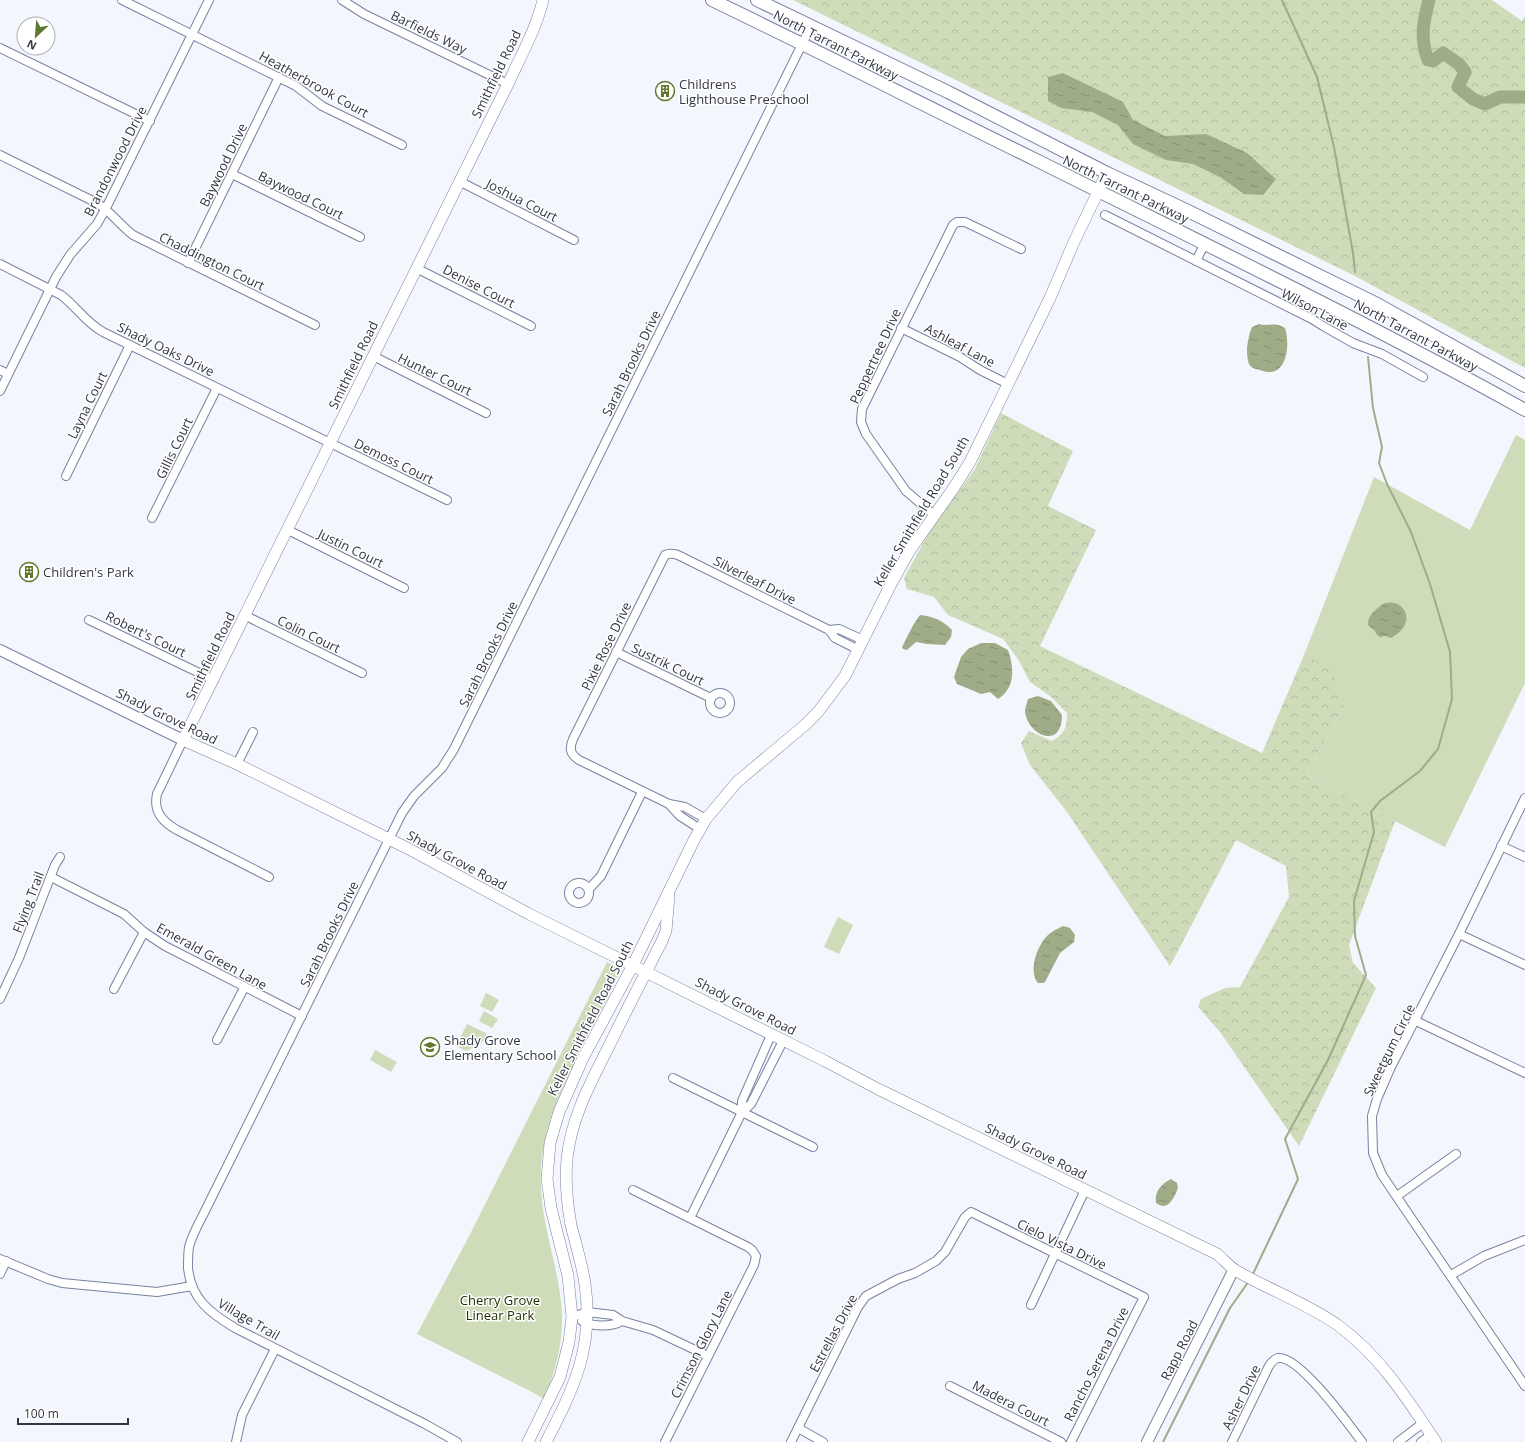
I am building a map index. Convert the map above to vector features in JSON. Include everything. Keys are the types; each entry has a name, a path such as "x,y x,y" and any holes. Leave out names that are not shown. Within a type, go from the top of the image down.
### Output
{"main road":[{"name":"Smithfield Road","path":"183,740 246,616 416,268 508,84 533,31 543,0"},
{"name":"North Tarrant Parkway","path":"712,0 803,43 938,112 1205,243 1441,364 1525,410"},
{"name":"North Tarrant Parkway","path":"757,0 948,92 1107,173 1377,304 1525,386"},
{"path":"938,112 948,92"},
{"name":"Keller Smithfield Road South","path":"528,1442 560,1377 568,1348 572,1317 568,1276 551,1208 547,1179 550,1143 559,1112 583,1058 633,965 670,888 706,819 737,782 787,741 818,712 845,676 907,557 970,462 1050,298 1073,244 1107,173"},
{"name":"Shady Grove Road","path":"183,740 238,764 388,839 529,914 825,1061 878,1089 1208,1249 1239,1272 1322,1315 1353,1337 1380,1365 1434,1439"},
{"name":"Keller Smithfield Road South","path":"546,1442 567,1401 580,1369 584,1352 587,1324 585,1284 568,1205 566,1188 568,1157 573,1128 588,1088 666,931 670,888"}],"street":[{"name":"Heatherbrook Court","path":"122,0 279,77 296,86 322,106 402,145"},
{"name":"Brandonwood Drive","path":"0,390 62,266 97,224 106,208 209,0"},
{"name":"Barfields Way","path":"342,0 364,14 508,84"},
{"name":"Sarah Brooks Drive","path":"192,1286 188,1259 189,1247 194,1234 388,839 402,813 414,796 442,768 454,749 811,26"},
{"path":"0,48 150,121"},
{"name":"Baywood Drive","path":"188,263 279,77"},
{"path":"0,155 71,189 106,208"},
{"name":"Baywood Court","path":"232,174 360,237"},
{"name":"Joshua Court","path":"459,181 574,240"},
{"name":"Chaddington Court","path":"106,208 122,227 133,235 315,325"},
{"name":"Wilson Lane","path":"1105,215 1312,319 1353,343 1382,354 1423,378"},
{"name":"Peppertree Drive","path":"934,515 906,492 866,434 861,422 863,406 950,228 956,222 966,222 1021,249"},
{"path":"1196,261 1205,243"},
{"name":"Shady Oaks Drive","path":"0,264 50,288 70,302 84,319 93,327 331,443"},
{"name":"Denise Court","path":"416,268 531,326"},
{"name":"Ashleaf Lane","path":"901,328 960,357 980,370 1008,384"},
{"name":"Layna Court","path":"66,476 130,345"},
{"name":"Hunter Court","path":"373,356 486,413"},
{"path":"0,370 8,374"},
{"name":"Gillis Court","path":"152,518 217,388"},
{"name":"Demoss Court","path":"331,443 447,500"},
{"name":"Justin Court","path":"288,530 404,588"},
{"name":"Silverleaf Drive","path":"670,553 686,559 829,630 835,638 861,645"},
{"name":"Pixie Rose Drive","path":"642,792 579,760 570,750 571,745 616,652 665,554 670,553"},
{"name":"Colin Court","path":"246,616 362,673"},
{"name":"Robert's Court","path":"89,620 214,680"},
{"name":"Shady Grove Road","path":"0,650 183,740"},
{"name":"Sustrik Court","path":"616,652 710,698"},
{"path":"238,764 253,732"},
{"path":"183,740 157,794 155,801 156,809 160,816 167,824 177,830 269,877"},
{"path":"589,889 601,876 642,792 669,804 685,807 706,819"},
{"name":"Sweetgum Circle","path":"1525,798 1459,934 1391,1068 1377,1099 1372,1116 1373,1153 1382,1175 1525,1386"},
{"path":"669,804 680,816 700,829"},
{"path":"1501,846 1525,857"},
{"name":"Flying Trail","path":"0,999 20,958 60,857"},
{"name":"Emerald Green Lane","path":"51,877 124,914 144,932 165,946 244,988 302,1016"},
{"path":"114,989 144,932"},
{"path":"1459,934 1525,965"},
{"path":"217,1040 244,988"},
{"path":"1416,1020 1525,1073"},
{"path":"742,1112 742,1101 771,1035"},
{"path":"633,1190 690,1218 742,1112 751,1104 783,1041"},
{"path":"673,1078 813,1147"},
{"path":"1397,1196 1456,1154"},
{"path":"1030,1305 1086,1190"},
{"name":"Cielo Vista Drive","path":"971,1212 1055,1255 1144,1297"},
{"name":"Estrellas Drive","path":"791,1442 858,1307 866,1296 898,1279 915,1273 936,1261 945,1252 965,1216 971,1212"},
{"name":"Crimson Glory Lane","path":"665,1442 754,1265 756,1256 748,1247 690,1218"},
{"path":"1451,1275 1484,1256 1525,1240"},
{"path":"0,1274 3,1260 48,1279 62,1283 157,1292 192,1286"},
{"name":"Rapp Road","path":"1147,1442 1239,1272"},
{"name":"Village Trail","path":"192,1286 209,1311 218,1318 275,1349 425,1424 457,1442"},
{"name":"Rancho Serena Drive","path":"1071,1442 1144,1297"},
{"path":"572,1317 587,1312 612,1316 622,1321 653,1330 708,1356"},
{"path":"572,1317 587,1324 615,1325 622,1321"},
{"path":"236,1442 242,1415 275,1349"},
{"name":"Asher Drive","path":"1232,1442 1272,1361 1278,1358 1284,1359 1293,1364 1319,1387 1362,1442"},
{"name":"Madera Court","path":"950,1386 1061,1442"},
{"path":"1398,1442 1423,1424"},
{"path":"798,1428 823,1442"},
{"path":"1421,1442 1434,1439"}],"green space":[{"path":"793,0 1492,0 1522,21 1525,16 1525,368 1355,276"},
{"path":"1001,413 1073,451 1048,506 1096,530 1040,646 1262,753 1304,655 1331,668 1344,706 1306,775 1395,821 1349,945 1353,963 1376,988 1299,1146 1220,1032 1198,1007 1201,999 1225,988 1240,987 1289,897 1286,866 1236,840 1170,966 1067,812 1030,765 1021,743 1029,731 1052,741 1064,730 1066,726 1067,713 1050,696 1030,682 1018,659 1003,639 948,615 934,597 907,589 904,578 932,527 975,469"},
{"path":"1516,435 1525,440 1525,683 1445,847 1306,775 1344,706 1304,655 1374,477 1470,530"},
{"path":"838,917 853,925 839,954 824,947"},
{"name":"Cherry Grove Linear Park","path":"607,962 621,970 555,1106 543,1152 541,1168 542,1203 559,1285 562,1315 559,1352 553,1376 544,1399 417,1334 467,1240"},
{"path":"486,993 499,1000 492,1012 480,1006"},
{"path":"484,1011 498,1019 492,1028 479,1021"},
{"path":"467,1024 486,1033 482,1042 466,1051 456,1046"},
{"path":"375,1050 397,1062 391,1072 370,1060"}],"water":[{"path":"1063,73 1123,102 1133,120 1165,136 1206,134 1247,153 1276,179 1263,195 1244,194 1220,177 1193,164 1166,160 1133,144 1118,125 1092,112 1061,108 1048,101 1048,77"},
{"path":"1259,324 1275,324 1285,328 1287,335 1287,352 1281,366 1276,371 1269,372 1260,370 1249,364 1247,358 1247,348 1249,335 1252,327"},
{"path":"1385,603 1399,605 1406,614 1406,623 1404,627 1391,638 1385,636 1380,637 1368,625 1371,615"},
{"path":"920,615 938,620 952,630 951,637 945,645 916,642 907,650 903,649 902,647 912,627"},
{"path":"981,643 995,643 1008,650 1012,663 1011,683 1004,694 998,699 990,692 981,694 957,684 954,677 961,657 968,649"},
{"path":"1038,696 1051,701 1062,715 1060,726 1056,733 1051,736 1044,736 1038,732 1027,720 1025,711 1028,699"},
{"path":"1063,926 1070,928 1075,935 1074,942 1060,953 1045,982 1038,983 1034,972 1037,952 1043,940 1047,936"},
{"path":"1171,1179 1177,1183 1178,1188 1175,1196 1167,1205 1164,1206 1156,1203 1157,1192 1164,1183"}],"waterway":[{"path":"1282,0 1317,77 1334,147 1355,272"},
{"path":"1429,0 1423,30 1424,45 1428,60 1433,61 1443,53 1459,64 1465,72 1458,87 1473,99 1485,104 1500,97 1525,97"},
{"path":"1252,1276 1298,1179 1285,1139 1328,1060 1366,975 1355,936 1354,901 1374,832 1371,812 1380,801 1420,771 1438,749 1452,699 1450,652 1430,584 1411,532 1387,484 1379,463 1382,447 1373,408 1368,357"},
{"path":"1163,1442 1230,1308 1249,1281"}],"place":[{"name":"Childrens Lighthouse Preschool","path":"665,91"},
{"name":"Children's Park","path":"29,572"},
{"name":"Shady Grove Elementary School","path":"430,1047"}]}
